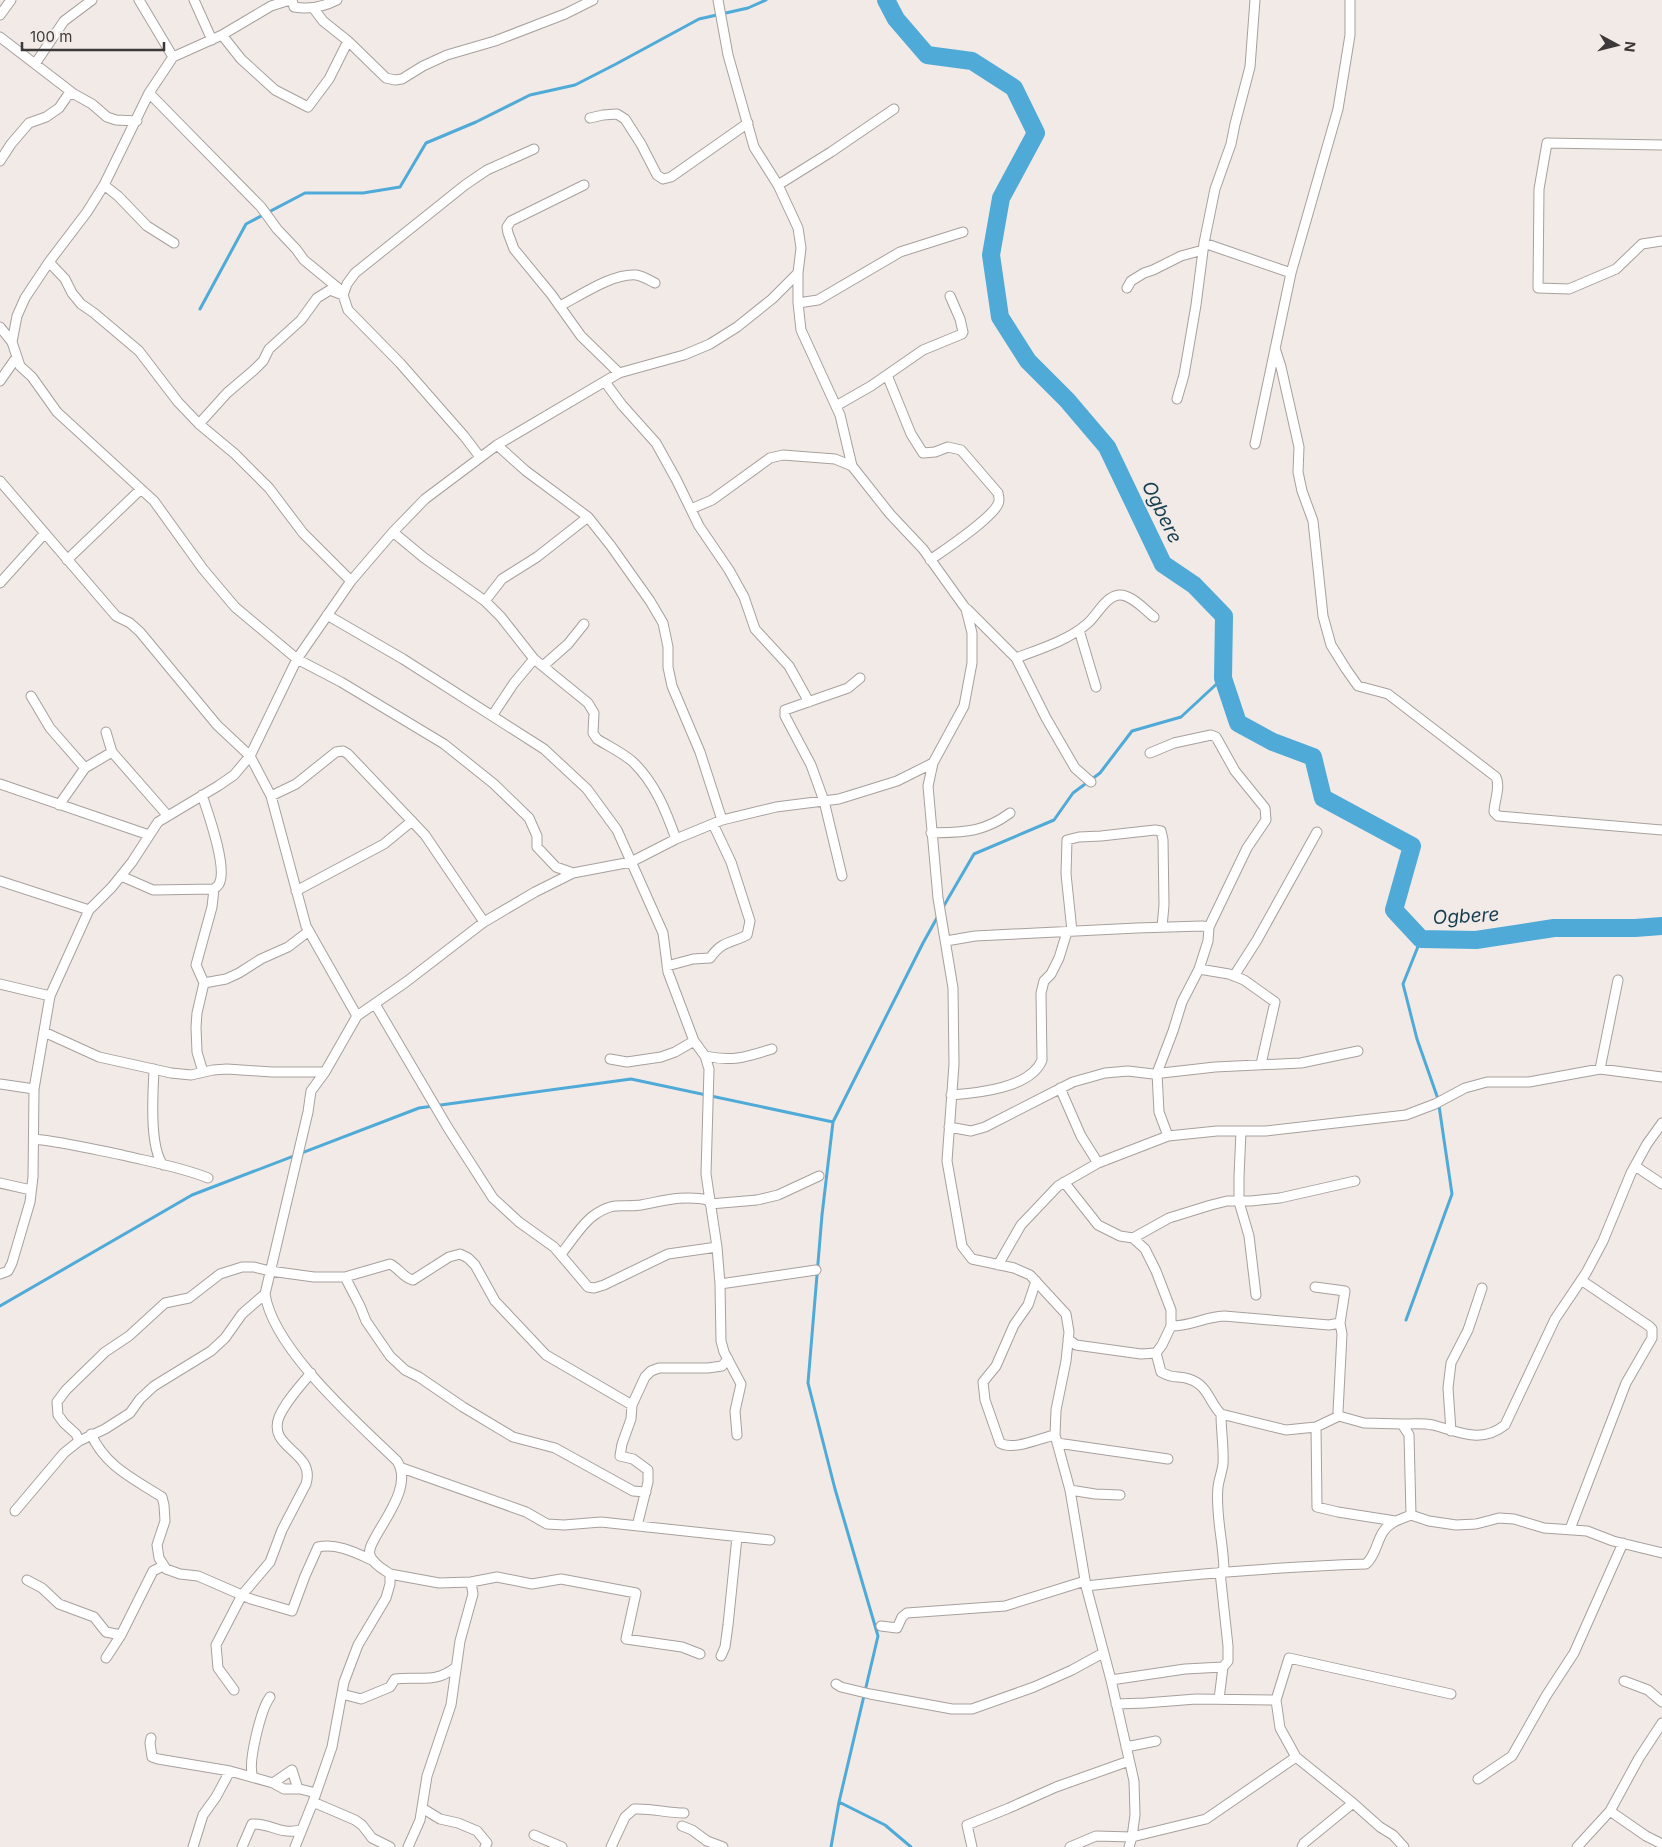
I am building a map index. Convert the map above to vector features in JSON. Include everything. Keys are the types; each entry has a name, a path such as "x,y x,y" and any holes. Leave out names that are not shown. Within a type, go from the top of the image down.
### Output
{"street":[{"path":"0,15 11,0"},
{"path":"34,64 64,21 92,0"},
{"path":"139,0 173,57"},
{"path":"194,0 212,40"},
{"path":"12,342 17,316 25,298 49,262 87,212 104,185 137,121 149,93 173,57 222,35 271,6 291,0 294,7 307,10 337,0"},
{"path":"314,9 323,21 348,41 386,78 394,80 402,79 423,66 447,55 496,41 565,14 593,0"},
{"path":"718,0 728,56 754,147 778,185 798,228 801,248 798,273 798,303 801,330 836,406 852,466 890,514 923,550 966,609 1016,658 1046,718 1075,768 1091,782"},
{"path":"1177,400 1184,375 1215,190 1231,144 1250,67 1255,0"},
{"path":"1256,444 1291,274 1338,109 1350,35 1350,0"},
{"path":"222,35 241,59 275,90 308,107 329,79 348,41"},
{"path":"0,37 107,117 116,120 137,121"},
{"path":"149,93 261,207 304,260 338,288 343,295 348,310 400,363 480,457"},
{"path":"0,161 11,144 29,123 46,117 59,108 68,95 74,94"},
{"path":"778,185 894,109"},
{"path":"590,118 603,114 617,114 625,119 641,144 657,176 663,179 671,177 748,123"},
{"path":"1662,145 1547,143 1539,189 1538,288 1569,289 1616,269 1642,244 1662,241"},
{"path":"343,295 347,284 355,273 446,199 487,170 534,149"},
{"path":"104,185 118,196 147,226 174,243"},
{"path":"584,185 511,221 507,227 514,249 560,306 581,336 619,373"},
{"path":"798,303 818,300 900,252 963,232"},
{"path":"1127,288 1131,282 1144,273 1204,247 1291,274"},
{"path":"49,262 66,279 72,293 81,304 139,351 178,402 199,424 235,454 270,488 303,532 351,581"},
{"path":"0,1274 8,1271 12,1263 30,1202 34,1139 34,1089 50,996 89,910 132,862 158,822 234,774 250,756 297,659 351,581 393,532 425,499 497,445 619,373 684,355 710,344 737,327 772,299 798,273"},
{"path":"560,306 624,275 638,275 655,283"},
{"path":"199,424 227,393 263,361 269,350 301,320 318,298 330,290 343,295"},
{"path":"836,406 887,375 923,350 962,334 960,319 950,296"},
{"path":"0,327 12,342 20,366 32,377 57,412 154,501 204,569 235,607 297,659 342,682 444,744 494,784 529,818 536,836 536,847 556,867 573,873"},
{"path":"1275,348 1299,447 1298,472 1302,491 1313,520 1323,616 1331,645 1358,686 1388,694 1496,777 1498,783 1494,812 1498,816 1662,830"},
{"path":"0,381 16,358"},
{"path":"887,375 911,434 923,453 936,452 948,447 961,450 998,493 1000,499 994,510 970,532 930,560"},
{"path":"605,382 656,444 699,526 729,570 744,598 755,629 788,666 809,702"},
{"path":"497,445 526,471 588,516 650,601 663,624 668,647 668,667 672,686 700,752 722,820"},
{"path":"691,509 712,500 770,458 783,455 835,459 852,466"},
{"path":"0,481 116,616 130,623 140,632 217,725 250,756 271,796 296,891 309,931 358,1016"},
{"path":"67,560 141,489"},
{"path":"485,601 502,579 537,557 588,516"},
{"path":"393,532 423,557 485,601 501,617 534,659 588,702 594,713 593,733 597,739 632,762 654,788 664,806 676,839"},
{"path":"0,583 45,533"},
{"path":"1016,658 1045,647 1079,630 1089,622 1110,598 1118,595 1135,601 1154,617"},
{"path":"966,609 972,632 972,663 964,706 933,763 928,786 938,898 953,988 954,1064 947,1161 962,1246 972,1259 1014,1268 1030,1275 1066,1314 1068,1339 1066,1361 1056,1410 1056,1439 1070,1490 1085,1584 1111,1680 1134,1781 1135,1815 1129,1847"},
{"path":"328,615 403,659 544,749 587,789 617,830 663,933 668,972 694,1041 705,1056 709,1069 706,1174 717,1247 721,1341 728,1360 741,1384 735,1411 737,1435"},
{"path":"543,666 568,644 584,624"},
{"path":"1079,630 1096,687"},
{"path":"492,716 514,683 534,659"},
{"path":"842,876 824,800 811,765 785,716 785,710 848,688 860,678"},
{"path":"31,696 50,728 85,768"},
{"path":"106,732 112,752 168,816"},
{"path":"1150,754 1174,743 1211,735 1216,737 1236,771 1265,808 1266,820 1247,848 1209,927 1208,941 1199,969 1182,1002 1157,1073 1159,1112 1168,1136"},
{"path":"271,796 296,784 328,756 343,751 359,764 425,835 484,922"},
{"path":"59,805 85,768 112,752"},
{"path":"374,1561 370,1554 371,1545 396,1499 403,1479 402,1468 331,1397 290,1347 267,1308 265,1294 308,1112 311,1091 325,1072 358,1016 484,922 535,892 573,873 631,862 676,839 722,820 776,806 839,799 897,781 933,763"},
{"path":"0,784 149,835"},
{"path":"202,795 216,841 222,872 219,884 214,889 212,907 196,965 204,983 196,1026 197,1052 203,1072"},
{"path":"931,833 968,832 995,824 1010,813"},
{"path":"296,891 384,844 412,821"},
{"path":"667,966 693,959 710,958 717,948 729,941 747,935 750,921 731,862 712,824"},
{"path":"951,1096 1020,1082 1038,1068 1042,1060 1041,993 1044,981 1051,974 1070,932 1066,874 1068,840 1079,837 1161,831 1163,840 1164,905 1162,927"},
{"path":"1234,976 1257,940 1317,832"},
{"path":"121,876 152,890 214,889"},
{"path":"0,881 89,910"},
{"path":"946,941 975,936 1162,927 1209,927"},
{"path":"204,983 239,973 261,959 288,947 309,931"},
{"path":"1199,969 1234,976 1244,980 1275,1002 1261,1064"},
{"path":"1600,1069 1618,980"},
{"path":"0,984 50,996"},
{"path":"375,1004 448,1128 493,1198 519,1222 554,1247 588,1287 594,1288 604,1285 668,1254 717,1247"},
{"path":"44,1032 99,1057 171,1073 191,1075 226,1069 272,1072 325,1072"},
{"path":"610,1059 626,1062 661,1057 675,1052 694,1041"},
{"path":"705,1056 721,1060 742,1058 772,1049"},
{"path":"949,1127 971,1131 985,1127 1073,1082 1105,1072 1128,1071 1153,1074 1261,1064 1301,1063 1358,1052"},
{"path":"998,1265 1021,1225 1058,1186 1098,1163 1168,1136 1218,1131 1266,1131 1406,1115 1435,1104 1465,1088 1486,1082 1529,1082 1600,1069 1662,1077"},
{"path":"154,1070 154,1135 157,1158 162,1165"},
{"path":"0,1084 34,1089"},
{"path":"1060,1088 1081,1136 1098,1163"},
{"path":"1156,1353 1162,1372 1171,1378 1188,1378 1200,1385 1210,1396 1214,1407 1221,1414 1286,1430 1316,1428 1340,1416 1364,1423 1423,1424 1467,1435 1486,1435 1496,1432 1505,1425 1555,1319 1581,1280 1603,1241 1635,1166 1647,1144 1662,1123"},
{"path":"1241,1131 1239,1202 1249,1236 1256,1295"},
{"path":"34,1139 57,1142 190,1171 208,1178"},
{"path":"1635,1166 1662,1184"},
{"path":"561,1254 591,1217 604,1208 615,1205 638,1205 692,1197 710,1202 757,1200 778,1195 819,1176"},
{"path":"1133,1238 1169,1218 1212,1205 1280,1198 1355,1181"},
{"path":"1064,1182 1098,1224 1120,1236 1133,1238 1145,1249 1171,1310 1171,1326 1156,1353 1141,1354 1076,1345 1068,1339"},
{"path":"0,1183 31,1190"},
{"path":"79,1440 76,1434 64,1424 58,1414 57,1402 66,1390 105,1352 129,1336 165,1303 189,1298 220,1274 254,1267 314,1277 345,1277 390,1264 406,1278 413,1280 449,1257 460,1254 468,1258 475,1265 495,1301 546,1355 632,1405"},
{"path":"720,1284 816,1270"},
{"path":"345,1277 366,1321 390,1356 405,1370 513,1437 555,1448 633,1491 646,1492"},
{"path":"1570,1529 1626,1383 1652,1338 1652,1329 1581,1280"},
{"path":"1036,1281 1028,1305 1014,1326 996,1366 983,1382 985,1400 1000,1443 1022,1444 1056,1439 1168,1459"},
{"path":"1316,1287 1345,1291 1340,1324 1342,1334 1338,1412 1340,1416"},
{"path":"1451,1431 1448,1388 1451,1363 1468,1330 1482,1288"},
{"path":"15,1511 64,1453 79,1440 104,1429 130,1413 140,1399 154,1386 211,1351 225,1338 242,1314 265,1294"},
{"path":"1171,1326 1184,1326 1213,1316 1340,1324"},
{"path":"637,1526 646,1492 648,1470 633,1459 620,1456 622,1444 631,1419 632,1405 646,1377 651,1371 658,1368 708,1368 722,1366 728,1360"},
{"path":"234,1690 218,1668 216,1644 242,1595 270,1562 282,1530 308,1477 305,1466 297,1453 280,1440 277,1432 278,1419 284,1408 311,1372"},
{"path":"1219,1699 1223,1667 1228,1661 1222,1572 1224,1554 1219,1527 1218,1487 1223,1468 1224,1450 1221,1414"},
{"path":"1402,1424 1408,1434 1411,1515"},
{"path":"1316,1428 1317,1506 1338,1512 1395,1521"},
{"path":"91,1434 97,1448 106,1458 127,1475 162,1497 165,1521 157,1545 159,1558 166,1569 180,1574 198,1576 242,1595 292,1611 318,1547 329,1545 374,1561 390,1574 439,1583 472,1582 497,1578 532,1584 561,1579 636,1593 626,1639 682,1647 700,1654"},
{"path":"402,1468 526,1512 547,1524 564,1525 601,1522 770,1540"},
{"path":"1070,1490 1120,1495"},
{"path":"881,1626 897,1628 902,1617 907,1614 1005,1606 1085,1584 1284,1567 1366,1564 1372,1558 1383,1531 1395,1521 1411,1515 1429,1521 1456,1526 1476,1524 1499,1518 1514,1519 1544,1528 1587,1531 1662,1553"},
{"path":"721,1656 725,1647 737,1537"},
{"path":"1478,1779 1512,1756 1546,1696 1574,1653 1623,1543"},
{"path":"106,1658 121,1635 153,1571 163,1566"},
{"path":"295,1847 332,1747 344,1682 358,1645 386,1598 390,1584 390,1574"},
{"path":"27,1580 42,1588 59,1604 94,1618 106,1632 121,1635"},
{"path":"408,1847 420,1820 427,1776 451,1705 460,1641 473,1594 472,1582"},
{"path":"836,1684 840,1687 870,1694 952,1708 972,1709 1034,1687 1072,1670 1103,1653"},
{"path":"1404,1847 1393,1835 1380,1827 1353,1802 1296,1757 1280,1728 1276,1700 1290,1658 1451,1694"},
{"path":"342,1694 361,1700 390,1687 395,1679 437,1677 447,1674 456,1667"},
{"path":"1111,1680 1185,1669 1223,1667"},
{"path":"1624,1681 1640,1685 1662,1702"},
{"path":"253,1778 251,1770 257,1730 270,1697"},
{"path":"1116,1704 1196,1699 1276,1700"},
{"path":"1577,1847 1610,1811 1638,1758 1662,1723"},
{"path":"151,1738 152,1757 230,1770 253,1778 273,1782 284,1789 298,1789 355,1820 362,1825 372,1838 390,1847"},
{"path":"1126,1747 1156,1741"},
{"path":"1070,1847 1096,1836 1132,1838 1206,1819 1296,1757"},
{"path":"972,1847 967,1825 1056,1787 1129,1761"},
{"path":"193,1847 203,1815 216,1797 230,1770"},
{"path":"273,1782 292,1770 298,1789"},
{"path":"1302,1847 1304,1843 1353,1802"},
{"path":"422,1808 440,1819 458,1822 477,1831 487,1844 485,1847"},
{"path":"611,1847 625,1817 634,1809 647,1808 669,1813 684,1813"},
{"path":"1610,1811 1646,1836 1662,1844"},
{"path":"242,1847 252,1824 261,1824 279,1831 291,1832 302,1830"},
{"path":"682,1826 692,1830 707,1841 723,1847"},
{"path":"534,1835 562,1847"},
{"path":"1132,1838 1139,1847"}],"waterway":[{"path":"200,309 246,224 305,193 363,193 400,187 426,143 476,122 530,95 575,85 699,19 748,8 766,0"},
{"name":"Ogbere","path":"886,0 896,19 927,55 972,61 1014,88 1036,133 1001,198 991,255 1000,317 1028,361 1067,400 1107,447 1163,564 1194,585 1224,616 1223,678 1238,723 1273,742 1313,757 1323,798 1412,846 1394,910 1421,939 1476,940 1554,928 1662,926"},
{"path":"942,909 974,854 1054,820 1073,793 1100,773 1132,731 1181,717 1223,678"},
{"path":"831,1847 839,1802 878,1636 835,1489 808,1383 822,1215 833,1122 938,916"},
{"path":"1406,1320 1452,1194 1438,1099 1417,1039 1403,984 1421,939"},
{"path":"0,1306 192,1195 419,1108 631,1079 833,1122"},
{"path":"839,1802 885,1825 911,1847"}]}
